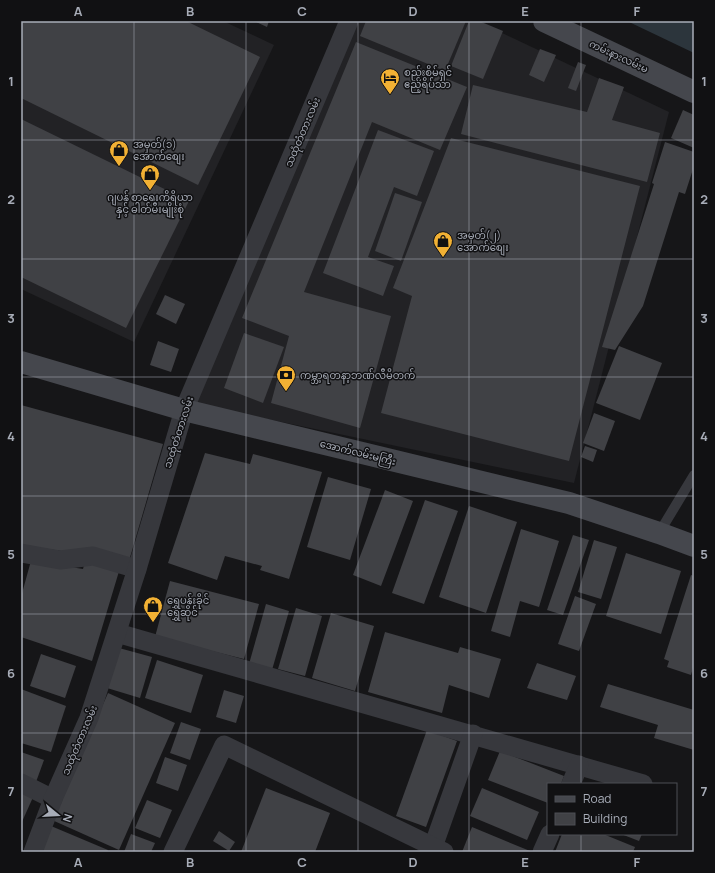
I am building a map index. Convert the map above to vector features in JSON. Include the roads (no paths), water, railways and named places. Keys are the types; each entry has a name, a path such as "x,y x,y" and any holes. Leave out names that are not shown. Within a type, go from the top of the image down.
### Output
{"main road":[{"name":"ကမ်းနားလမ်းမ","path":"544,21 694,92"},
{"name":"အောက်လမ်းမကြီး","path":"21,362 184,410 569,503 694,546"}],"street":[{"name":"သထုံတံတားလမ်း","path":"34,852 53,799 90,718 137,569 184,410 349,21"},
{"path":"21,553 60,560 93,556 137,569"},
{"path":"117,633 640,783"},
{"path":"173,852 224,746 439,849 473,734"},
{"path":"571,783 579,765"},
{"path":"21,783 53,799"},
{"path":"542,852 550,835"}],"lane":[{"path":"659,533 694,475"}],"place":[{"name":"စည်းစိမ်ရှင် ဧည့်ရိပ်သာ","path":"390,95"},
{"name":"အမှတ်(၁) အောက်စျေး","path":"119,167"},
{"name":"ဂျပန် စာရေးကိရိယာ နှင့် ဓါတ်မီးမျိုးစုံ","path":"150,191"},
{"name":"အမှတ်(၂) အောက်စျေး","path":"443,258"},
{"name":"ကမ္ဘာ့ရတနာ့ဘဏ်လီမိတက်","path":"286,392"},
{"name":"ရွှေပန်းခိုင် ရွှေဆိုင်","path":"153,623"}]}
